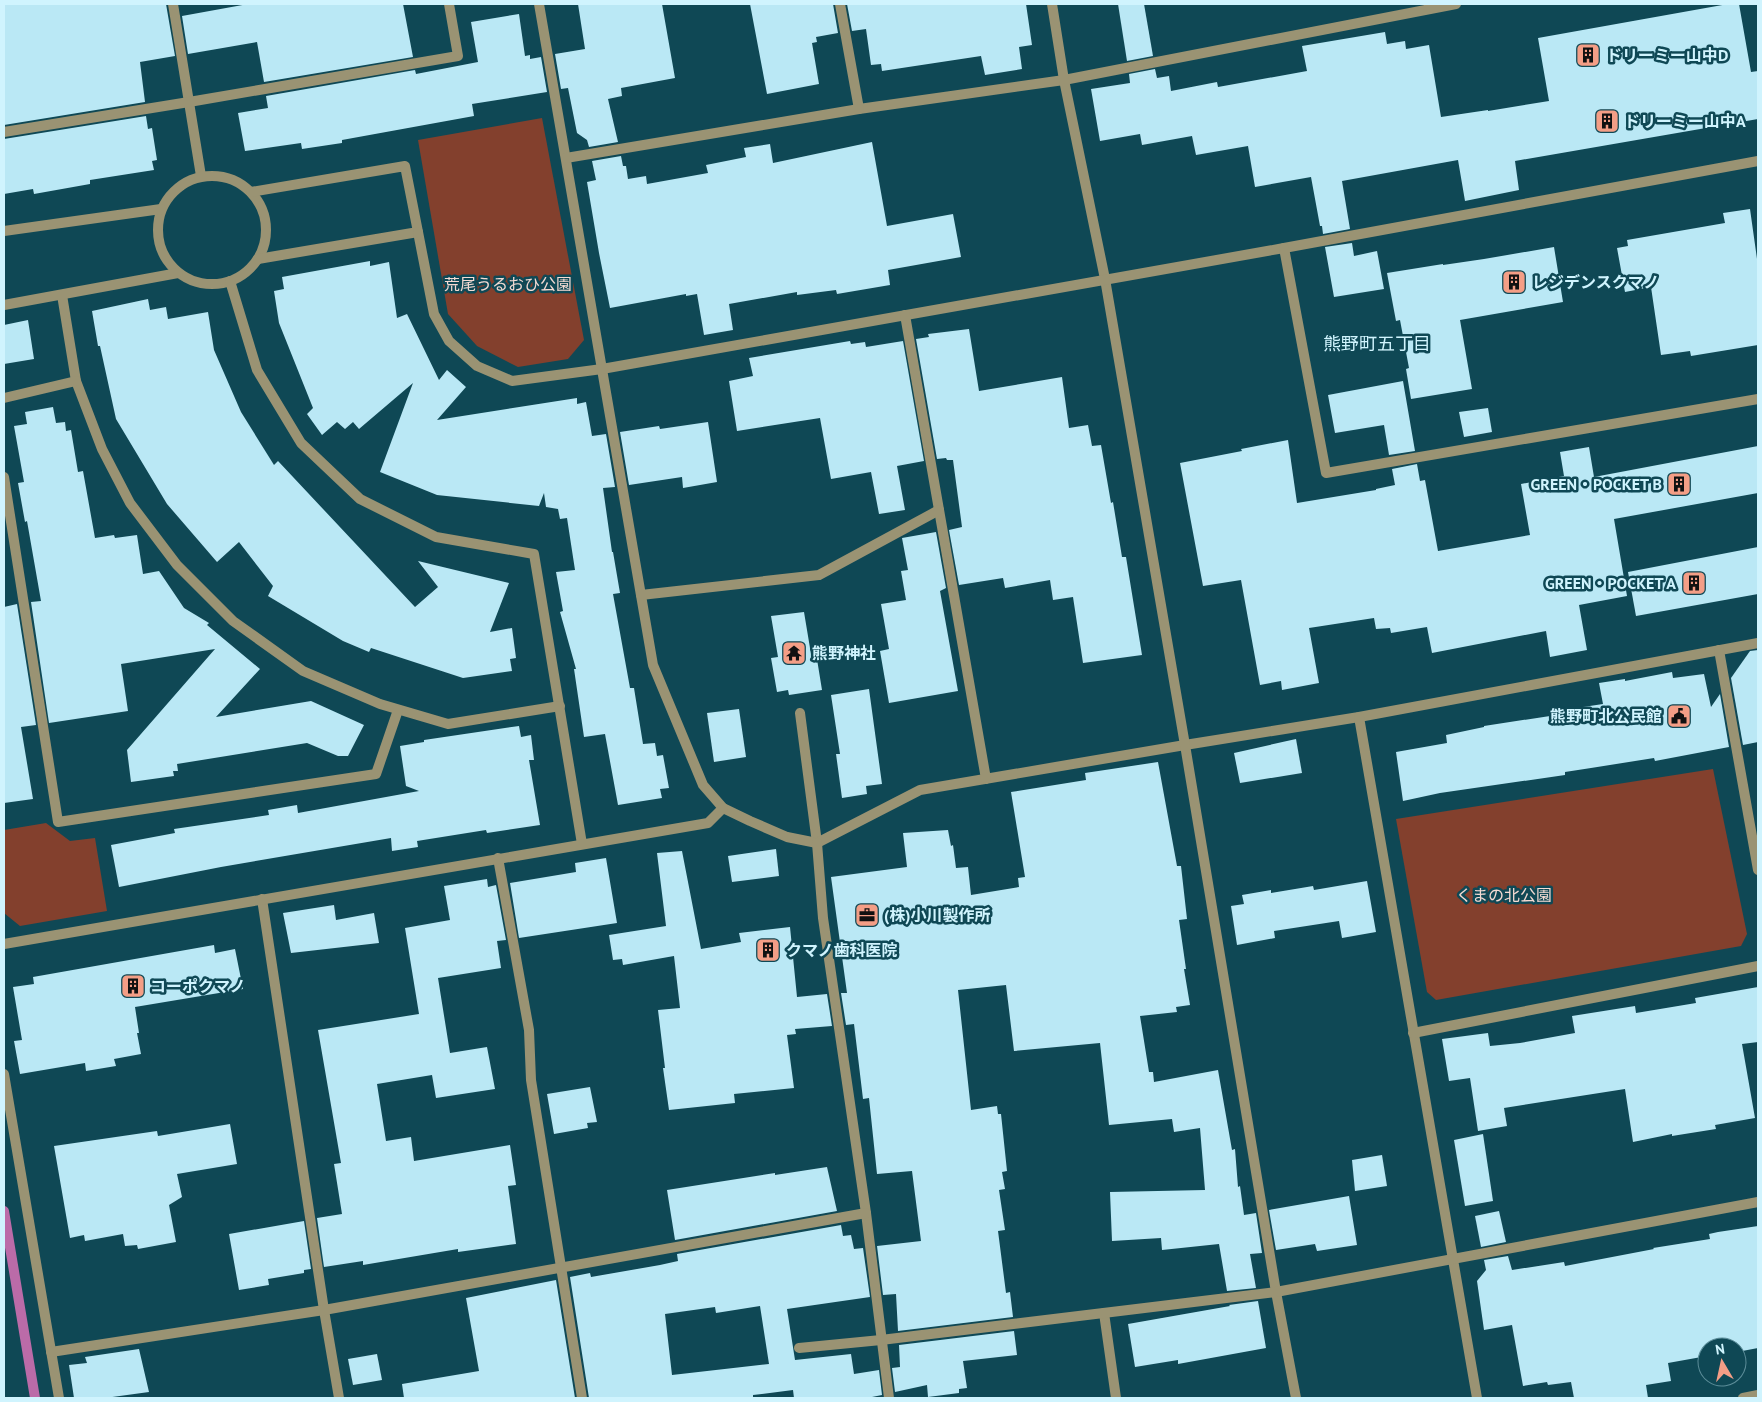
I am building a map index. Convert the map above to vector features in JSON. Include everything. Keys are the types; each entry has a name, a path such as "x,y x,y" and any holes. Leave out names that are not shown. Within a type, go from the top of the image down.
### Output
{"street":[{"path":"173,4 201,176"},
{"path":"4,132 458,56 449,4"},
{"path":"539,4 653,665 703,785 723,808 750,822 787,837 817,843 920,790 1359,717 1758,643"},
{"path":"840,4 859,109"},
{"path":"1052,4 1064,80 1105,279 1276,1292 1296,1398"},
{"path":"566,158 859,109 1064,80 1456,4"},
{"path":"251,192 404,166 434,314 449,341 477,366 512,381 602,369 1284,248 1758,161"},
{"path":"201,176 220,176 237,181 251,192 262,207 266,224 265,242 258,259 246,273 230,282 212,285 194,282 178,273 166,261 158,244 157,227 161,209 170,194 184,182 201,176"},
{"path":"4,231 161,209"},
{"path":"258,259 418,232"},
{"path":"1284,248 1326,473 1758,399"},
{"path":"4,305 178,273"},
{"path":"230,282 257,370 301,443 360,499 436,537 534,554 582,844"},
{"path":"62,294 76,381 102,449 130,503 177,565 233,621 303,671 380,704 448,724 560,706"},
{"path":"905,315 986,779"},
{"path":"4,398 76,381"},
{"path":"4,477 58,822 376,774 398,710"},
{"path":"641,595 818,575 939,510"},
{"path":"1719,650 1758,870"},
{"path":"800,713 817,843 824,918 866,1213 889,1398"},
{"path":"1359,717 1477,1398"},
{"path":"4,944 708,823 723,808"},
{"path":"498,858 529,1030 531,1080 582,1398"},
{"path":"262,899 339,1398"},
{"path":"1413,1033 1758,966"},
{"path":"4,1074 59,1398"},
{"path":"799,1348 881,1340 1276,1292 1758,1202"},
{"path":"51,1352 324,1310 866,1213"},
{"path":"1104,1313 1116,1398"},
{"path":"1743,1398 1758,1395"}],"green space":[{"name":"荒尾うるおひ公園","path":"542,118 584,340 568,359 518,367 477,346 448,314 418,140"},
{"name":"くまの北公園","path":"1713,769 1747,934 1741,946 1436,1000 1427,992 1396,819"},
{"path":"46,823 70,841 95,838 107,911 20,926 4,913 4,830"}],"building":[{"path":"4,4 166,4 175,56 140,62 145,102 4,125"},
{"path":"248,4 403,4 413,57 264,82 257,42 188,54 182,16"},
{"path":"578,4 662,4 675,78 621,88 622,96 608,99 618,142 589,147 587,140 577,133 568,88 561,89 555,54 585,49"},
{"path":"750,4 833,4 838,33 816,37 817,42 812,43 819,84 767,94"},
{"path":"847,4 1026,4 1032,45 1019,47 1022,69 985,75 981,56 882,71 881,64 871,65 866,29 852,31"},
{"path":"1118,4 1144,4 1153,56 1127,61"},
{"path":"1728,4 1739,4 1751,72 1758,71 1758,119 1515,161 1519,190 1465,201 1458,160 1342,181 1350,229 1323,234 1311,177 1255,187 1248,146 1196,155 1192,136 1142,145 1140,134 1100,141 1091,89 1130,83 1129,74 1155,69 1157,78 1169,76 1171,91 1217,82 1218,87 1307,71 1302,46 1385,32 1387,44 1405,41 1406,49 1429,45 1441,117 1549,101 1538,38"},
{"path":"519,14 525,56 530,55 530,59 541,57 547,92 472,104 474,116 342,140 342,143 302,149 301,143 245,151 238,113 268,108 266,96 415,70 416,74 478,62 471,22"},
{"path":"146,116 148,129 152,128 157,160 152,161 154,170 90,180 90,184 34,194 33,189 4,194 4,139"},
{"path":"872,142 887,226 953,214 961,257 888,270 890,285 837,294 836,290 797,295 797,292 729,304 733,330 704,335 697,294 686,296 686,294 610,308 587,182 596,180 592,161 621,156 623,166 626,166 628,179 646,176 647,184 708,173 706,165 746,157 744,148 770,144 773,163"},
{"path":"1750,209 1758,266 1758,345 1691,356 1690,351 1661,355 1651,287 1625,292 1617,248 1628,246 1627,240 1725,223 1723,213"},
{"path":"1352,243 1354,256 1377,251 1384,289 1334,297 1325,247"},
{"path":"1554,247 1563,302 1460,320 1472,389 1411,399 1406,369 1409,368 1400,320 1396,321 1387,273"},
{"path":"370,261 370,266 389,262 397,318 407,314 439,380 447,370 466,387 437,420 577,398 577,404 586,402 592,436 606,434 615,487 603,488 620,593 613,594 630,688 634,688 643,744 655,743 657,756 663,755 669,788 660,789 662,798 618,805 605,734 584,737 574,669 576,669 560,612 563,611 556,572 575,570 567,518 560,519 558,509 546,507 544,493 539,506 437,495 380,472 413,383 359,429 353,422 345,429 337,422 322,435 307,414 313,408 279,323 274,291 284,289 282,277"},
{"path":"148,299 150,310 166,307 168,319 208,312 214,350 241,412 274,465 278,461 415,607 438,587 418,561 509,583 490,632 512,628 516,658 510,659 512,671 463,678 371,648 369,652 343,641 268,596 273,586 239,542 217,562 167,504 116,419 100,346 98,346 92,311"},
{"path":"28,320 34,359 4,364 4,325"},
{"path":"969,329 979,391 1062,377 1069,428 1088,425 1092,446 1101,445 1122,557 1126,557 1142,655 1083,663 1073,597 1053,600 1050,580 1005,588 1003,578 959,585 949,530 962,527 953,460 947,460 946,458 937,459 916,339 929,337 928,334"},
{"path":"850,341 851,344 865,342 866,347 903,341 924,461 897,466 905,510 879,514 871,472 831,479 820,418 737,431 729,381 753,376 749,358"},
{"path":"1403,381 1415,451 1389,455 1384,425 1335,433 1328,395"},
{"path":"53,407 56,423 65,422 66,431 71,430 78,472 83,471 95,538 114,535 115,538 137,535 143,574 159,571 184,608 209,623 207,625 260,669 216,717 311,701 364,725 348,756 338,756 307,743 177,764 178,771 173,771 174,776 131,782 127,750 215,649 121,664 128,711 49,723 31,602 41,601 27,521 25,522 18,483 24,482 14,426 27,424 25,412"},
{"path":"1488,408 1492,432 1464,437 1459,412"},
{"path":"708,422 717,482 683,488 682,477 629,485 620,432 659,426 660,429"},
{"path":"1288,440 1297,503 1395,485 1392,469 1417,464 1420,481 1425,480 1438,551 1530,535 1521,484 1564,476 1560,452 1589,447 1594,477 1758,446 1758,493 1614,519 1627,596 1579,605 1587,650 1550,657 1546,631 1432,653 1427,627 1391,633 1390,628 1376,629 1374,618 1309,628 1319,683 1282,690 1281,681 1260,685 1241,580 1203,586 1180,463"},
{"path":"936,532 946,588 940,591 958,691 889,703 880,651 889,649 881,604 906,600 901,571 908,570 902,538"},
{"name":"GREEN・POCKET A","path":"1758,547 1758,594 1636,616 1628,572"},
{"path":"17,604 36,725 21,727 33,799 4,803 4,607"},
{"name":"熊野神社","path":"804,612 811,654 816,653 822,690 789,695 788,690 777,692 771,658 778,657 771,616"},
{"path":"1758,650 1758,742 1743,745 1731,678 1750,651"},
{"path":"1672,672 1673,678 1704,674 1711,707 1720,694 1729,747 1655,761 1654,758 1565,772 1565,775 1440,793 1403,801 1396,752 1447,743 1446,735 1484,726 1563,714 1563,710 1603,704 1599,683 1625,679 1625,681"},
{"path":"869,689 882,784 866,786 867,794 842,798 836,754 840,754 831,695"},
{"path":"739,709 746,757 714,762 707,713"},
{"path":"519,726 521,737 531,735 534,760 529,760 540,825 487,833 486,830 417,841 418,847 392,851 391,838 221,867 119,887 111,845 175,833 174,829 269,815 268,810 297,805 298,813 419,791 406,786 400,746 424,742 424,740"},
{"path":"1296,739 1302,773 1240,783 1234,753"},
{"path":"1158,762 1177,866 1181,866 1187,919 1179,920 1190,1005 1176,1007 1177,1012 1140,1016 1149,1072 1153,1072 1154,1082 1218,1070 1232,1150 1235,1149 1238,1187 1240,1186 1244,1215 1256,1213 1262,1253 1250,1254 1256,1288 1227,1291 1219,1244 1162,1250 1161,1238 1112,1241 1110,1192 1205,1190 1200,1128 1174,1132 1172,1119 1109,1125 1100,1043 1014,1051 1006,985 958,990 971,1110 997,1106 998,1114 1001,1114 1007,1171 1002,1172 1005,1189 999,1190 1005,1230 998,1231 1006,1293 1010,1292 1013,1317 898,1331 896,1294 883,1295 877,1246 921,1241 912,1171 877,1174 869,1098 863,1099 854,1024 846,1025 841,993 847,993 831,877 907,867 903,833 948,830 951,846 953,845 956,868 968,867 971,895 1019,887 1018,878 1025,877 1011,792 1086,780 1085,773"},
{"path":"776,849 779,876 732,882 728,856"},
{"path":"682,851 701,949 741,942 739,933 790,927 797,997 827,994 832,1026 795,1029 796,1034 787,1035 794,1088 734,1094 735,1103 669,1110 658,1010 680,1008 674,956 623,965 622,959 613,960 609,935 666,926 657,853"},
{"path":"606,858 617,923 519,938 510,883 576,872 575,863"},
{"path":"487,879 488,887 496,885 506,940 497,941 501,968 438,978 450,1053 487,1047 495,1089 436,1098 432,1075 377,1084 386,1141 411,1137 414,1161 510,1145 516,1185 508,1186 516,1244 458,1252 458,1249 363,1265 363,1261 324,1267 317,1218 342,1214 334,1164 341,1163 318,1030 419,1014 405,928 450,920 444,886"},
{"path":"1367,881 1376,932 1342,938 1339,921 1274,931 1275,938 1237,945 1231,906 1244,904 1242,895 1271,890 1271,893 1313,886 1314,890"},
{"path":"334,905 336,920 374,913 379,943 291,953 283,913"},
{"path":"214,945 215,953 235,949 243,989 135,1007 141,1054 114,1059 116,1066 86,1071 85,1063 20,1074 14,1041 22,1040 13,987 34,984 33,977"},
{"path":"1758,987 1758,1042 1742,1044 1755,1118 1715,1125 1716,1129 1672,1136 1672,1134 1633,1142 1625,1089 1504,1108 1507,1126 1478,1131 1470,1078 1449,1081 1442,1039 1488,1033 1490,1046 1520,1043 1575,1033 1572,1016 1635,1006 1636,1013 1696,1003 1695,998"},
{"path":"590,1087 597,1122 587,1123 588,1128 554,1134 547,1094"},
{"path":"230,1124 237,1164 177,1174 182,1197 169,1205 176,1242 138,1249 137,1245 125,1246 123,1234 85,1241 84,1235 70,1238 54,1146 157,1131 158,1136"},
{"path":"1483,1134 1493,1201 1465,1206 1454,1140"},
{"path":"1382,1155 1387,1186 1355,1191 1352,1160"},
{"path":"827,1167 837,1211 675,1240 667,1190"},
{"path":"1349,1196 1357,1245 1317,1251 1315,1244 1276,1250 1269,1210"},
{"path":"1499,1211 1506,1242 1481,1247 1475,1216"},
{"path":"304,1221 311,1269 304,1270 304,1273 268,1279 269,1285 239,1290 229,1234"},
{"path":"841,1225 843,1236 851,1235 854,1249 863,1248 870,1297 787,1309 795,1360 851,1354 854,1374 879,1370 882,1395 867,1398 794,1398 793,1390 753,1395 753,1398 589,1398 570,1277 590,1273 591,1277 660,1265 678,1261 677,1254","holes":["760,1306 769,1364 672,1375 665,1314 715,1307 716,1313"]},
{"path":"1758,1226 1758,1348 1747,1350 1747,1337 1697,1337 1697,1358 1668,1363 1671,1381 1646,1385 1648,1398 1574,1398 1571,1382 1548,1385 1547,1382 1523,1386 1512,1325 1484,1330 1477,1281 1486,1270 1484,1260 1508,1256 1512,1270 1564,1262 1565,1266 1653,1248 1710,1239 1709,1234"},
{"path":"556,1280 575,1398 404,1398 402,1384 479,1371 466,1298"},
{"path":"1258,1301 1266,1348 1178,1364 1178,1360 1135,1367 1128,1324"},
{"path":"1014,1331 1017,1355 963,1361 967,1388 959,1389 959,1393 928,1397 927,1385 895,1392 892,1368 900,1367 899,1345"},
{"path":"139,1349 149,1392 105,1398 74,1398 69,1365 87,1363 85,1357"},
{"path":"377,1354 382,1380 353,1385 348,1359"}],"waterway":[{"path":"4,1211 35,1398"}],"place":[{"name":"ドリーミー山中D","path":"1588,55"},
{"name":"ドリーミー山中A","path":"1607,121"},
{"name":"レジデンスクマノ","path":"1514,282"},
{"name":"GREEN・POCKET B","path":"1679,484"},
{"name":"GREEN・POCKET A","path":"1694,583"},
{"name":"熊野神社","path":"794,653"},
{"name":"熊野町北公民館","path":"1679,716"},
{"name":"(株)小川製作所","path":"867,915"},
{"name":"クマノ歯科医院","path":"768,950"},
{"name":"コーポクマノ","path":"133,986"}],"district":[{"name":"熊野町五丁目","path":"1377,343"}]}
